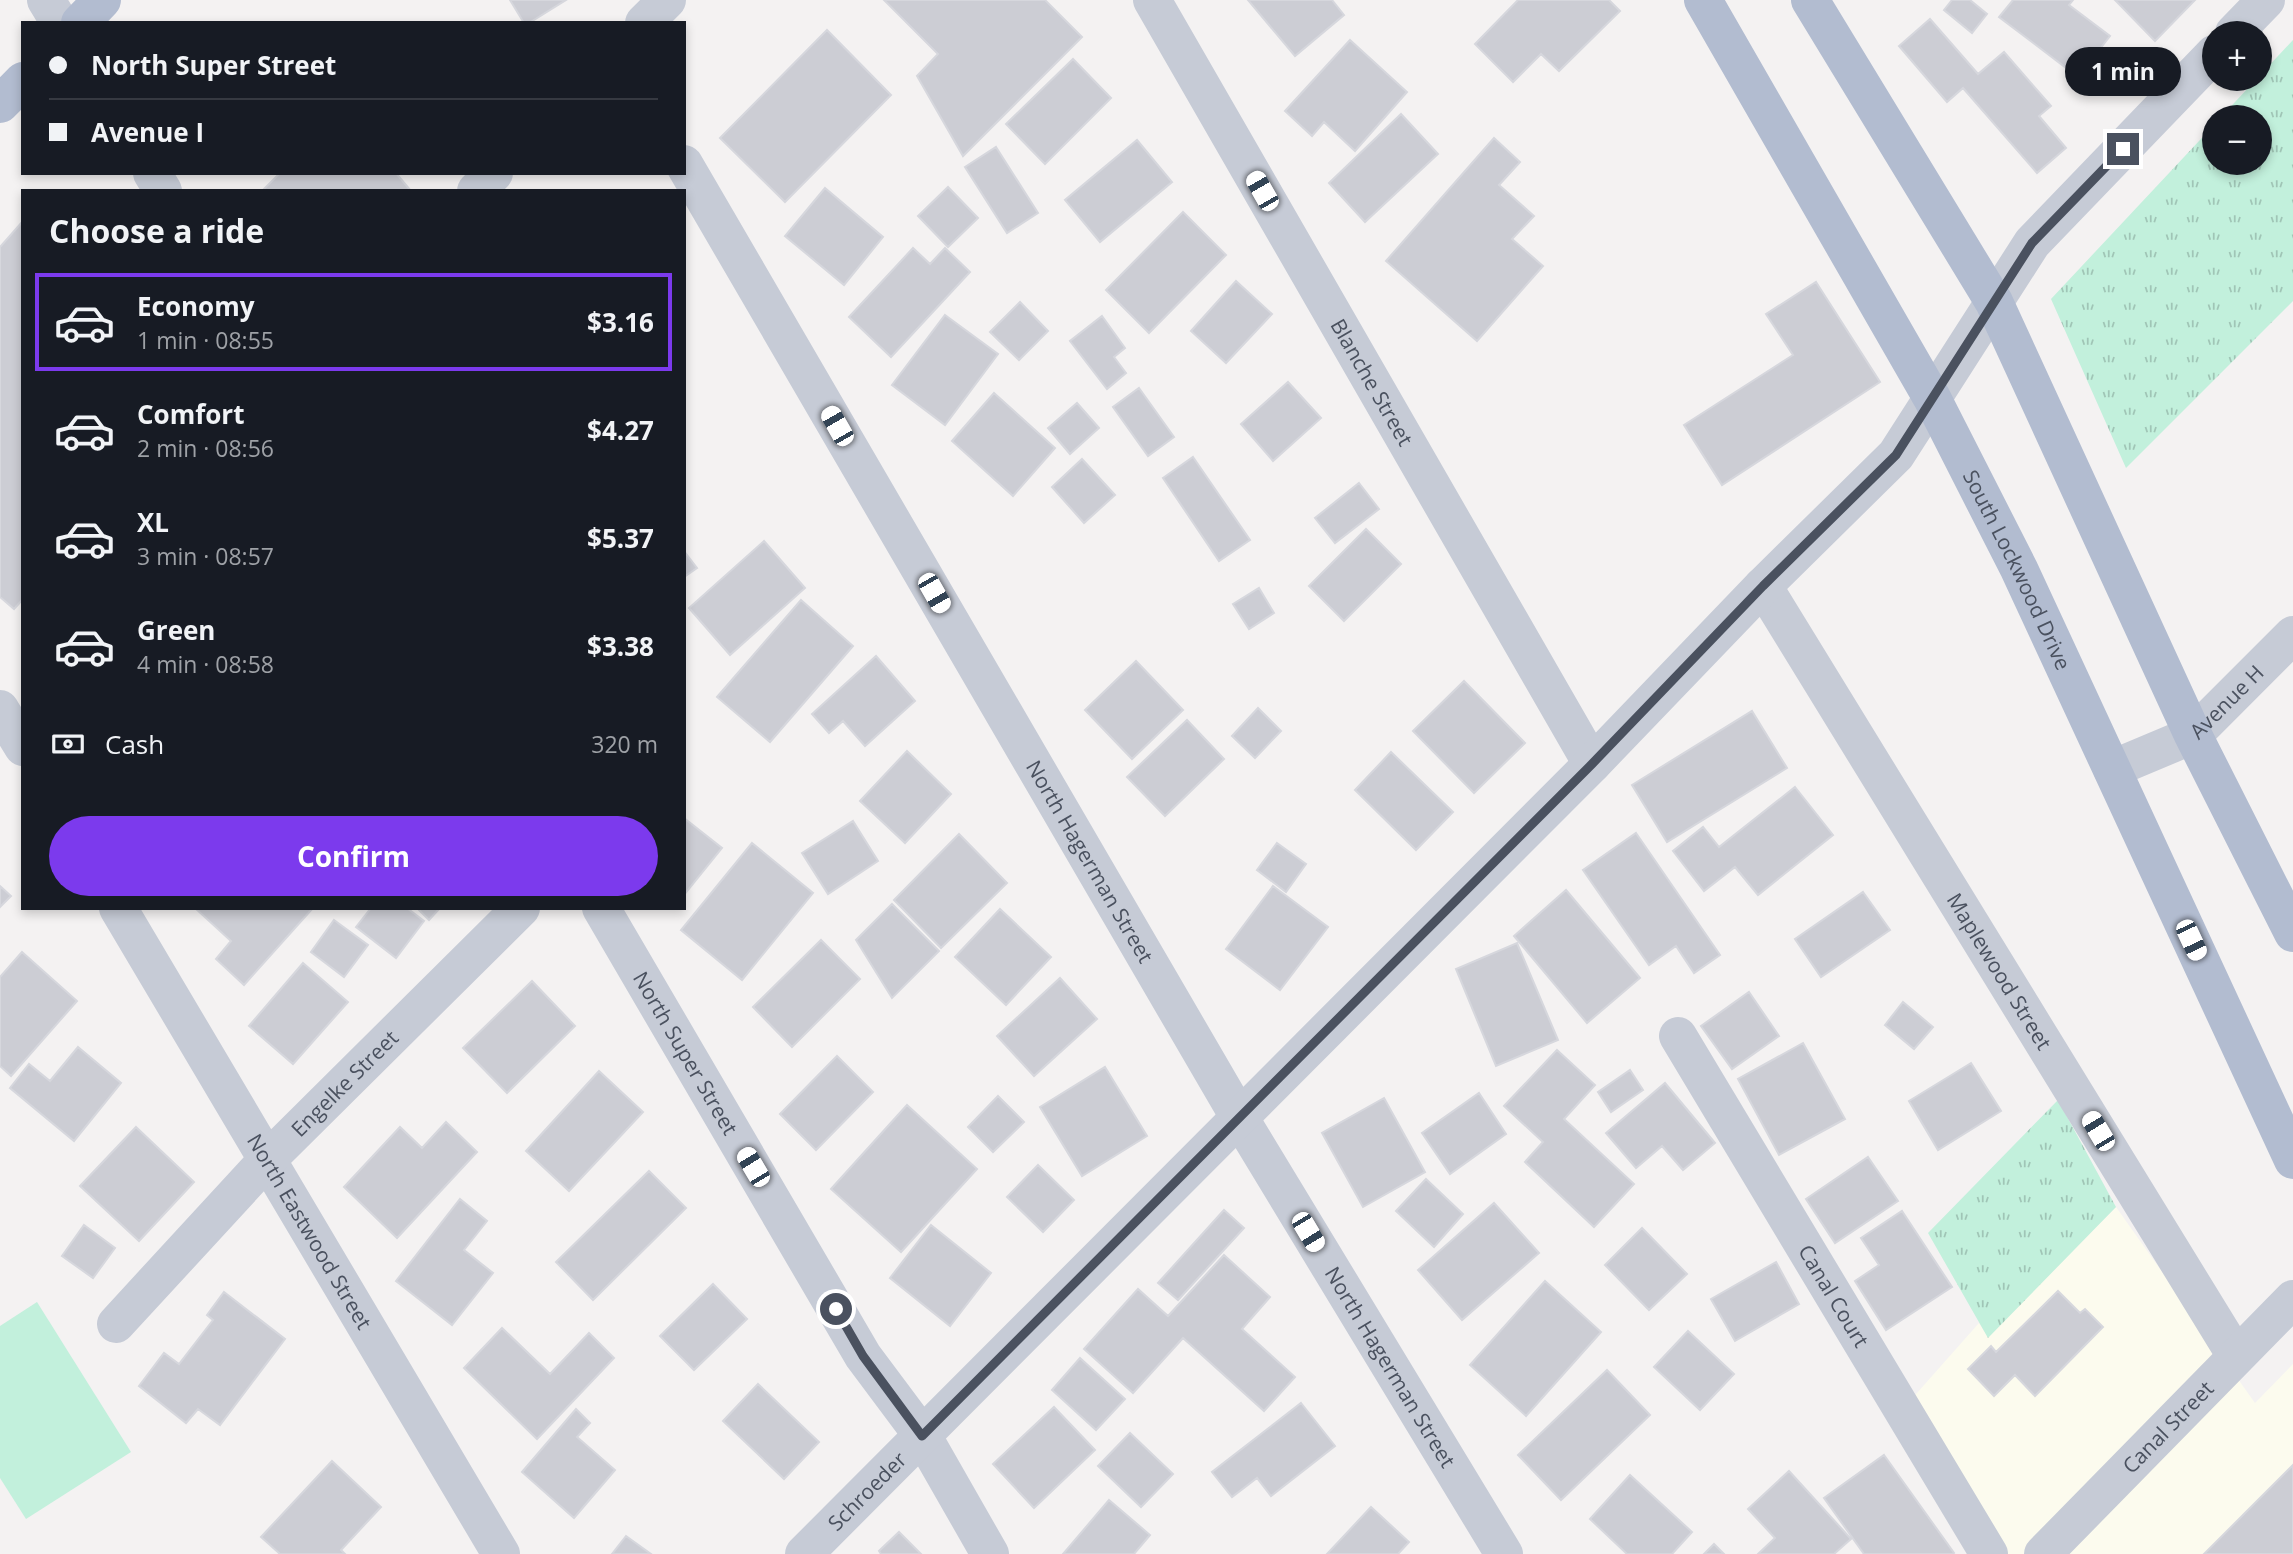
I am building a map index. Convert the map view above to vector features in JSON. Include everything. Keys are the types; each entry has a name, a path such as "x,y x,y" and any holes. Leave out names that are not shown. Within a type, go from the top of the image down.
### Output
{"main road":[{"path":"82,21 102,0"},
{"name":"South Lockwood Drive","path":"1703,0 1932,398 2019,569 2293,1160"},
{"path":"1810,0 1994,302 2193,735 2293,933"},
{"path":"0,104 21,83"}],"street":[{"path":"46,0 59,21"},
{"path":"646,21 667,0"},
{"name":"Blanche Street","path":"1152,0 1592,764"},
{"path":"2246,21 2266,0"},
{"name":"Schroeder","path":"804,1554 1592,764 1763,586 1896,455 2032,243 2202,66"},
{"name":"North Hagerman Street","path":"686,167 1239,1117 1504,1554"},
{"path":"478,189 492,175"},
{"name":"Maplewood Street","path":"1763,586 2236,1356"},
{"name":"Avenue H","path":"2112,769 2193,735 2293,635"},
{"path":"0,709 21,744"},
{"name":"North Eastwood Street","path":"119,910 501,1554"},
{"name":"Engelke Street","path":"116,1324 266,1161 519,910"},
{"name":"North Super Street","path":"602,910 863,1356 922,1436 990,1554"},
{"name":"Canal Court","path":"1678,1036 1989,1554"},
{"name":"Canal Street","path":"2043,1554 2293,1299"}],"shaded area":[{"path":"2116,1207 2255,1403 2293,1364 2293,1554 2008,1554 1909,1402 1979,1323 1988,1337"}],"green space":[{"path":"2293,40 2293,301 2126,468 2051,299 2202,138 2202,175 2272,175 2272,105 2232,105 2245,91 2272,91 2272,62"},
{"path":"2058,1100 2116,1207 1988,1338 1928,1233"},
{"path":"37,1302 131,1452 26,1519 0,1478 0,1326"}],"building":[{"path":"510,0 566,0 532,21 523,21"},
{"path":"884,0 1045,0 1082,37 963,156 917,76 938,54"},
{"path":"1248,0 1332,0 1344,15 1295,56"},
{"path":"1518,0 1609,0 1620,11 1559,71 1541,54 1513,82 1475,44"},
{"path":"1952,0 1970,0 1987,14 1972,33 1944,10"},
{"path":"2013,0 2073,0 2069,5 2110,36 2078,77 1999,17"},
{"path":"2115,0 2195,0 2155,41"},
{"path":"1930,19 1978,74 2004,52 2051,106 2039,116 2066,148 2037,173 1963,88 1947,102 1899,46"},
{"path":"827,30 891,95 785,202 720,138"},
{"path":"1350,40 1407,92 1355,151 1324,122 1312,136 1285,111"},
{"path":"1073,59 1111,98 1045,164 1006,124"},
{"path":"1401,114 1438,154 1365,222 1329,183"},
{"path":"1494,138 1520,162 1499,185 1534,216 1512,239 1543,266 1477,341 1386,261"},
{"path":"1137,140 1172,182 1100,242 1065,200"},
{"path":"996,147 1038,213 1007,233 965,167"},
{"path":"278,175 398,175 409,189 264,189"},
{"path":"948,187 978,218 948,247 918,216"},
{"path":"825,188 883,237 844,285 785,236"},
{"path":"1183,212 1226,255 1149,333 1106,290"},
{"path":"21,223 21,601 14,609 0,597 0,247"},
{"path":"913,248 930,264 945,248 970,272 891,357 849,317"},
{"path":"1236,281 1272,314 1226,363 1191,331"},
{"path":"1816,282 1880,382 1722,485 1684,425 1793,355 1766,314"},
{"path":"1020,302 1048,331 1019,360 990,332"},
{"path":"945,315 998,354 945,425 892,385"},
{"path":"1102,316 1125,348 1114,357 1126,373 1107,389 1070,341"},
{"path":"1288,382 1321,418 1273,461 1241,424"},
{"path":"1139,388 1174,437 1148,456 1113,407"},
{"path":"994,393 1055,448 1013,496 952,441"},
{"path":"1077,403 1099,428 1070,454 1048,428"},
{"path":"1193,457 1250,540 1219,561 1163,478"},
{"path":"1082,459 1115,495 1084,523 1052,487"},
{"path":"1359,483 1379,509 1335,543 1315,518"},
{"path":"1366,529 1401,564 1344,621 1309,586"},
{"path":"764,541 805,588 730,655 689,608"},
{"path":"686,554 697,568 686,576"},
{"path":"1259,588 1274,613 1249,629 1233,604"},
{"path":"801,600 853,646 770,742 717,697"},
{"path":"876,656 915,701 865,746 843,721 829,733 812,714"},
{"path":"1136,661 1183,710 1132,759 1085,710"},
{"path":"1464,681 1525,743 1474,793 1413,731"},
{"path":"1258,708 1281,731 1255,758 1232,736"},
{"path":"1752,711 1787,768 1667,842 1632,785"},
{"path":"1187,720 1224,759 1165,816 1127,777"},
{"path":"907,751 951,794 905,843 860,801"},
{"path":"1391,752 1453,812 1416,850 1355,790"},
{"path":"1795,787 1833,835 1758,895 1735,867 1704,891 1673,851 1703,827 1719,847"},
{"path":"686,820 722,848 686,893"},
{"path":"853,821 878,861 828,894 802,853"},
{"path":"1636,833 1720,955 1694,973 1676,946 1649,965 1583,870"},
{"path":"959,834 1007,883 941,948 894,900"},
{"path":"752,843 813,893 742,980 681,930"},
{"path":"1277,843 1306,864 1286,892 1257,870"},
{"path":"0,886 11,896 0,907"},
{"path":"1273,886 1328,927 1280,990 1226,949"},
{"path":"1566,890 1640,978 1587,1023 1514,936"},
{"path":"1863,892 1890,930 1821,977 1795,939"},
{"path":"892,904 939,951 892,998 856,940"},
{"path":"1000,909 1051,957 1006,1005 955,957"},
{"path":"197,910 311,910 244,985 216,959 231,941"},
{"path":"369,910 410,910 424,921 396,958 356,927"},
{"path":"419,910 438,910 429,920"},
{"path":"334,920 368,945 344,977 311,952"},
{"path":"821,940 860,979 792,1047 753,1007"},
{"path":"1517,943 1558,1040 1496,1066 1456,969"},
{"path":"22,952 77,1001 11,1076 0,1066 0,977"},
{"path":"303,963 348,1002 293,1064 249,1026"},
{"path":"1060,978 1097,1019 1034,1076 997,1036"},
{"path":"532,981 575,1026 507,1093 463,1048"},
{"path":"1749,992 1779,1036 1732,1069 1701,1026"},
{"path":"1903,1002 1933,1027 1914,1049 1885,1025"},
{"path":"1803,1043 1845,1119 1779,1155 1738,1079"},
{"path":"78,1047 121,1083 74,1141 10,1088 29,1064 50,1081"},
{"path":"1557,1050 1595,1085 1564,1119 1634,1184 1594,1227 1525,1162 1543,1142 1504,1106"},
{"path":"837,1056 873,1092 816,1150 780,1114"},
{"path":"1971,1063 2001,1111 1938,1150 1909,1101"},
{"path":"1105,1067 1147,1136 1082,1176 1040,1107"},
{"path":"1630,1070 1643,1090 1611,1112 1598,1092"},
{"path":"599,1071 643,1112 569,1191 526,1151"},
{"path":"1665,1083 1715,1143 1683,1170 1662,1146 1636,1168 1606,1133"},
{"path":"1479,1093 1506,1134 1450,1174 1422,1133"},
{"path":"998,1096 1024,1122 993,1152 968,1127"},
{"path":"1384,1098 1425,1172 1363,1207 1322,1133"},
{"path":"907,1105 977,1169 901,1252 831,1189"},
{"path":"446,1122 477,1152 397,1238 344,1187 400,1127 422,1148"},
{"path":"136,1127 194,1182 139,1241 80,1186"},
{"path":"1868,1157 1898,1201 1835,1243 1806,1199"},
{"path":"1038,1165 1074,1200 1043,1232 1007,1197"},
{"path":"649,1171 686,1208 593,1300 556,1262"},
{"path":"1426,1179 1463,1214 1434,1247 1396,1211"},
{"path":"460,1199 487,1221 464,1250 493,1273 452,1325 396,1281"},
{"path":"1494,1203 1539,1253 1462,1320 1418,1270"},
{"path":"1224,1210 1244,1228 1178,1300 1158,1283"},
{"path":"1902,1211 1952,1287 1886,1330 1855,1281 1879,1265 1861,1238"},
{"path":"84,1225 115,1248 93,1278 62,1256"},
{"path":"931,1225 991,1273 950,1326 890,1278"},
{"path":"1642,1228 1687,1274 1649,1310 1605,1265"},
{"path":"1224,1255 1270,1297 1242,1329 1295,1377 1264,1411 1183,1338 1133,1393 1084,1349 1138,1289 1168,1316"},
{"path":"1776,1262 1799,1304 1735,1341 1711,1299"},
{"path":"1545,1281 1601,1332 1526,1416 1470,1365"},
{"path":"713,1284 747,1319 694,1370 660,1336"},
{"path":"2058,1291 2080,1313 2085,1309 2103,1327 2035,1396 2015,1375 1994,1396 1968,1369 1991,1346 1996,1352"},
{"path":"224,1292 285,1339 220,1425 198,1409 186,1423 139,1386 164,1353 179,1364 213,1320 207,1315"},
{"path":"502,1328 550,1374 589,1333 614,1358 537,1439 464,1368"},
{"path":"1688,1331 1734,1374 1700,1410 1654,1367"},
{"path":"1080,1358 1125,1399 1096,1430 1052,1390"},
{"path":"1607,1370 1650,1415 1561,1500 1518,1455"},
{"path":"758,1384 819,1442 784,1479 723,1421"},
{"path":"1301,1403 1335,1446 1271,1496 1257,1478 1232,1497 1212,1472"},
{"path":"1054,1407 1095,1450 1034,1508 993,1464"},
{"path":"576,1409 590,1423 577,1437 615,1470 574,1518 522,1472"},
{"path":"1130,1433 1173,1474 1141,1507 1098,1466"},
{"path":"1884,1455 1953,1554 1864,1554 1824,1498"},
{"path":"332,1461 381,1507 341,1550 345,1554 280,1554 261,1537"},
{"path":"2293,1465 2293,1554 2204,1554"},
{"path":"1789,1471 1851,1539 1834,1554 1758,1554 1775,1538 1748,1509"},
{"path":"1630,1475 1692,1532 1672,1554 1627,1554 1590,1519"},
{"path":"1109,1500 1150,1535 1134,1554 1063,1554"},
{"path":"1371,1507 1409,1542 1398,1554 1327,1554"},
{"path":"899,1532 921,1554 881,1554 879,1551"},
{"path":"626,1536 651,1554 612,1554"},
{"path":"1714,1544 1724,1554 1704,1554"}],"route":[{"path":"836,1309 863,1356 922,1436 1896,455 2032,243 2123,149"}]}
